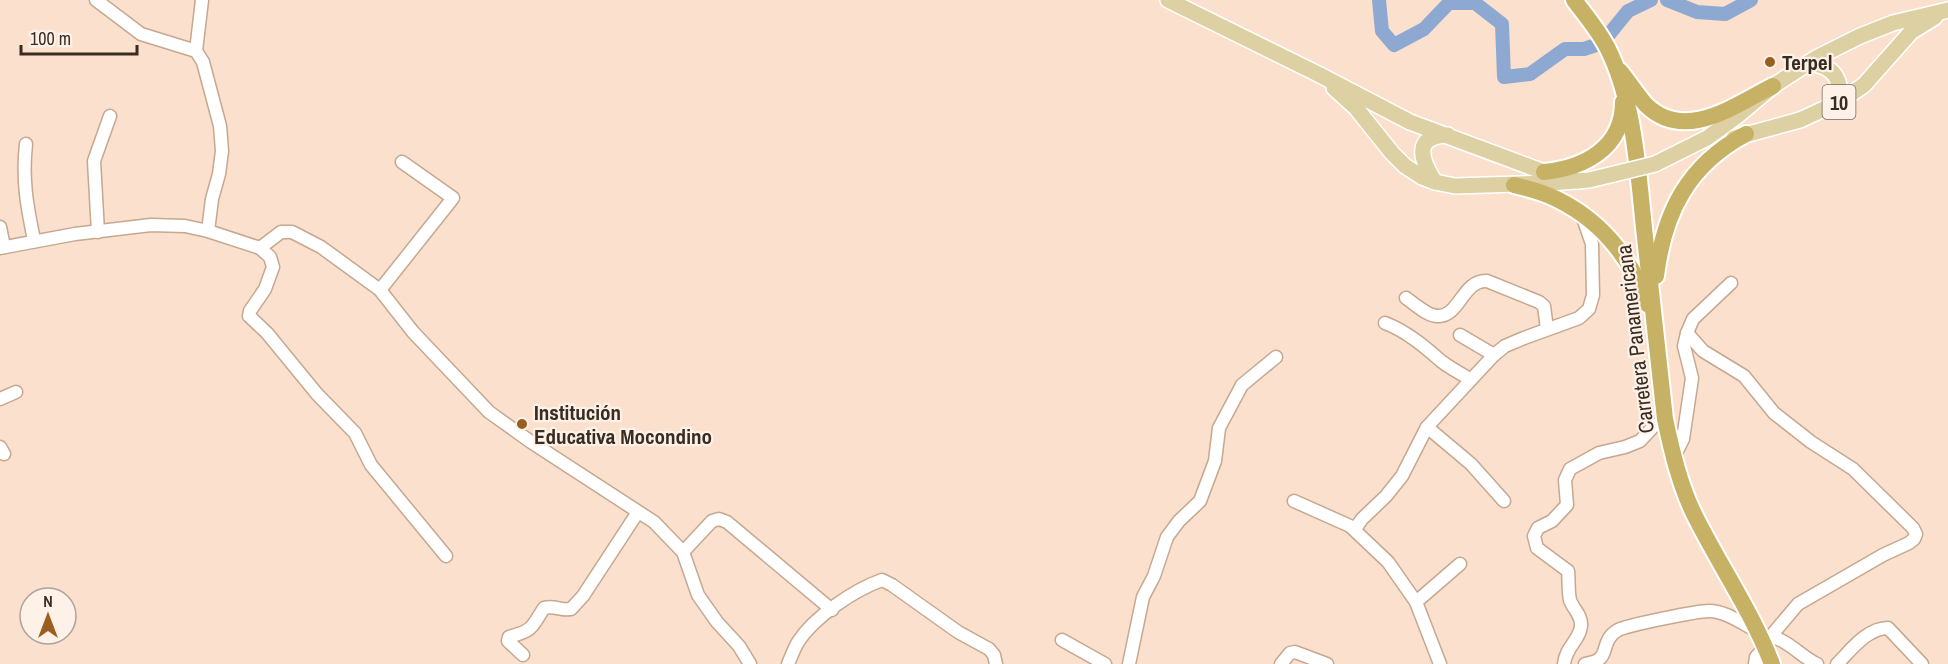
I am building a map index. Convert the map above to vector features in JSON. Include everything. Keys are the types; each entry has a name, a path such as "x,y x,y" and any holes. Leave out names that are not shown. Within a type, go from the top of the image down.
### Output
{"highway":[{"name":"Carretera Panamericana","path":"1574,0 1599,33 1611,56 1623,92 1634,138 1665,419 1674,457 1694,515 1764,638 1772,664"},
{"path":"1611,56 1646,104 1670,120 1687,122 1721,114 1773,86"},
{"path":"1544,172 1563,170 1581,164 1598,154 1611,140 1619,122 1623,107 1623,92"},
{"path":"1653,297 1660,245 1668,219 1679,196 1695,174 1713,156 1746,134"},
{"path":"1514,185 1549,195 1581,212 1607,234 1623,254 1636,276 1655,330"},
{"path":"1592,244 1598,237 1607,234"}],"main road":[{"name":"10","path":"1168,0 1410,122 1544,172 1578,181"},
{"name":"10","path":"1318,74 1356,108 1405,166 1422,177 1455,186 1578,181 1654,164 1678,154 1800,120 1839,102 1864,85 1911,32 1947,10"},
{"name":"10","path":"1678,154 1737,117 1773,86 1809,63 1860,36 1893,23 1947,10"},
{"path":"1809,63 1825,67 1837,77 1840,86 1839,102"},
{"path":"1435,182 1423,160 1422,149 1428,140 1436,136 1448,135"}],"street":[{"path":"96,0 141,34 196,51 204,62 220,126 222,151 208,231"},
{"path":"196,51 202,0"},
{"path":"98,232 94,161 110,116"},
{"path":"26,144 23,169 34,240"},
{"path":"380,290 453,198 402,162"},
{"path":"1355,529 1402,476 1427,427 1494,355 1505,346 1579,318 1589,309 1593,295 1592,244 1581,212"},
{"path":"0,227 2,248 34,240 151,225 185,226 260,248 270,257 273,267 265,289 249,316 267,333 317,394 355,433 371,465 446,556"},
{"path":"260,248 280,232 292,232 321,247 380,290 413,333 489,412 654,522 684,552 698,595 717,622 739,646 750,664"},
{"path":"1406,298 1432,315 1441,317 1449,313 1473,284 1480,280 1487,281 1544,306 1547,329"},
{"path":"1674,457 1683,439 1692,378 1684,346 1687,333 1692,319 1731,283"},
{"path":"1385,322 1433,352 1442,362 1470,379"},
{"path":"1687,333 1703,351 1744,376 1774,413 1811,442 1853,469 1913,528 1916,534 1909,543 1883,555 1798,604 1764,638 1755,664"},
{"path":"1460,335 1494,355"},
{"path":"1129,664 1143,597 1154,576 1167,537 1179,521 1200,501 1215,461 1219,428 1242,384 1276,357"},
{"path":"0,399 16,392"},
{"path":"1564,664 1566,653 1580,634 1581,622 1570,598 1568,571 1537,548 1534,536 1538,528 1552,521 1567,505 1565,480 1570,469 1599,453 1640,441 1653,427 1665,419"},
{"path":"1427,427 1471,464 1504,501"},
{"path":"1294,501 1355,529 1388,562 1416,602 1440,664"},
{"path":"523,655 510,644 509,637 531,629 544,608 550,606 566,610 572,609 638,512"},
{"path":"684,552 712,521 719,519 727,522 832,610"},
{"path":"1416,602 1460,564"},
{"path":"788,664 797,643 811,626 858,591 882,580 958,632 989,648 996,664"},
{"path":"1584,664 1599,660 1603,656 1607,638 1619,629 1710,611 1722,613 1764,638 1787,643 1817,664"},
{"path":"1837,664 1868,635 1879,628 1888,628 1922,664"},
{"path":"1062,640 1105,664"},
{"path":"1281,664 1290,653 1294,652 1327,664"}],"waterway":[{"path":"1379,0 1382,31 1394,45 1424,29 1449,3 1475,3 1502,24 1504,77 1530,74 1565,49 1584,49 1602,43 1628,11 1651,0"},
{"path":"1667,0 1697,12 1725,14 1751,0"}],"place":[{"name":"Terpel","path":"1770,62"},
{"name":"Institución Educativa Mocondino","path":"522,424"}]}
